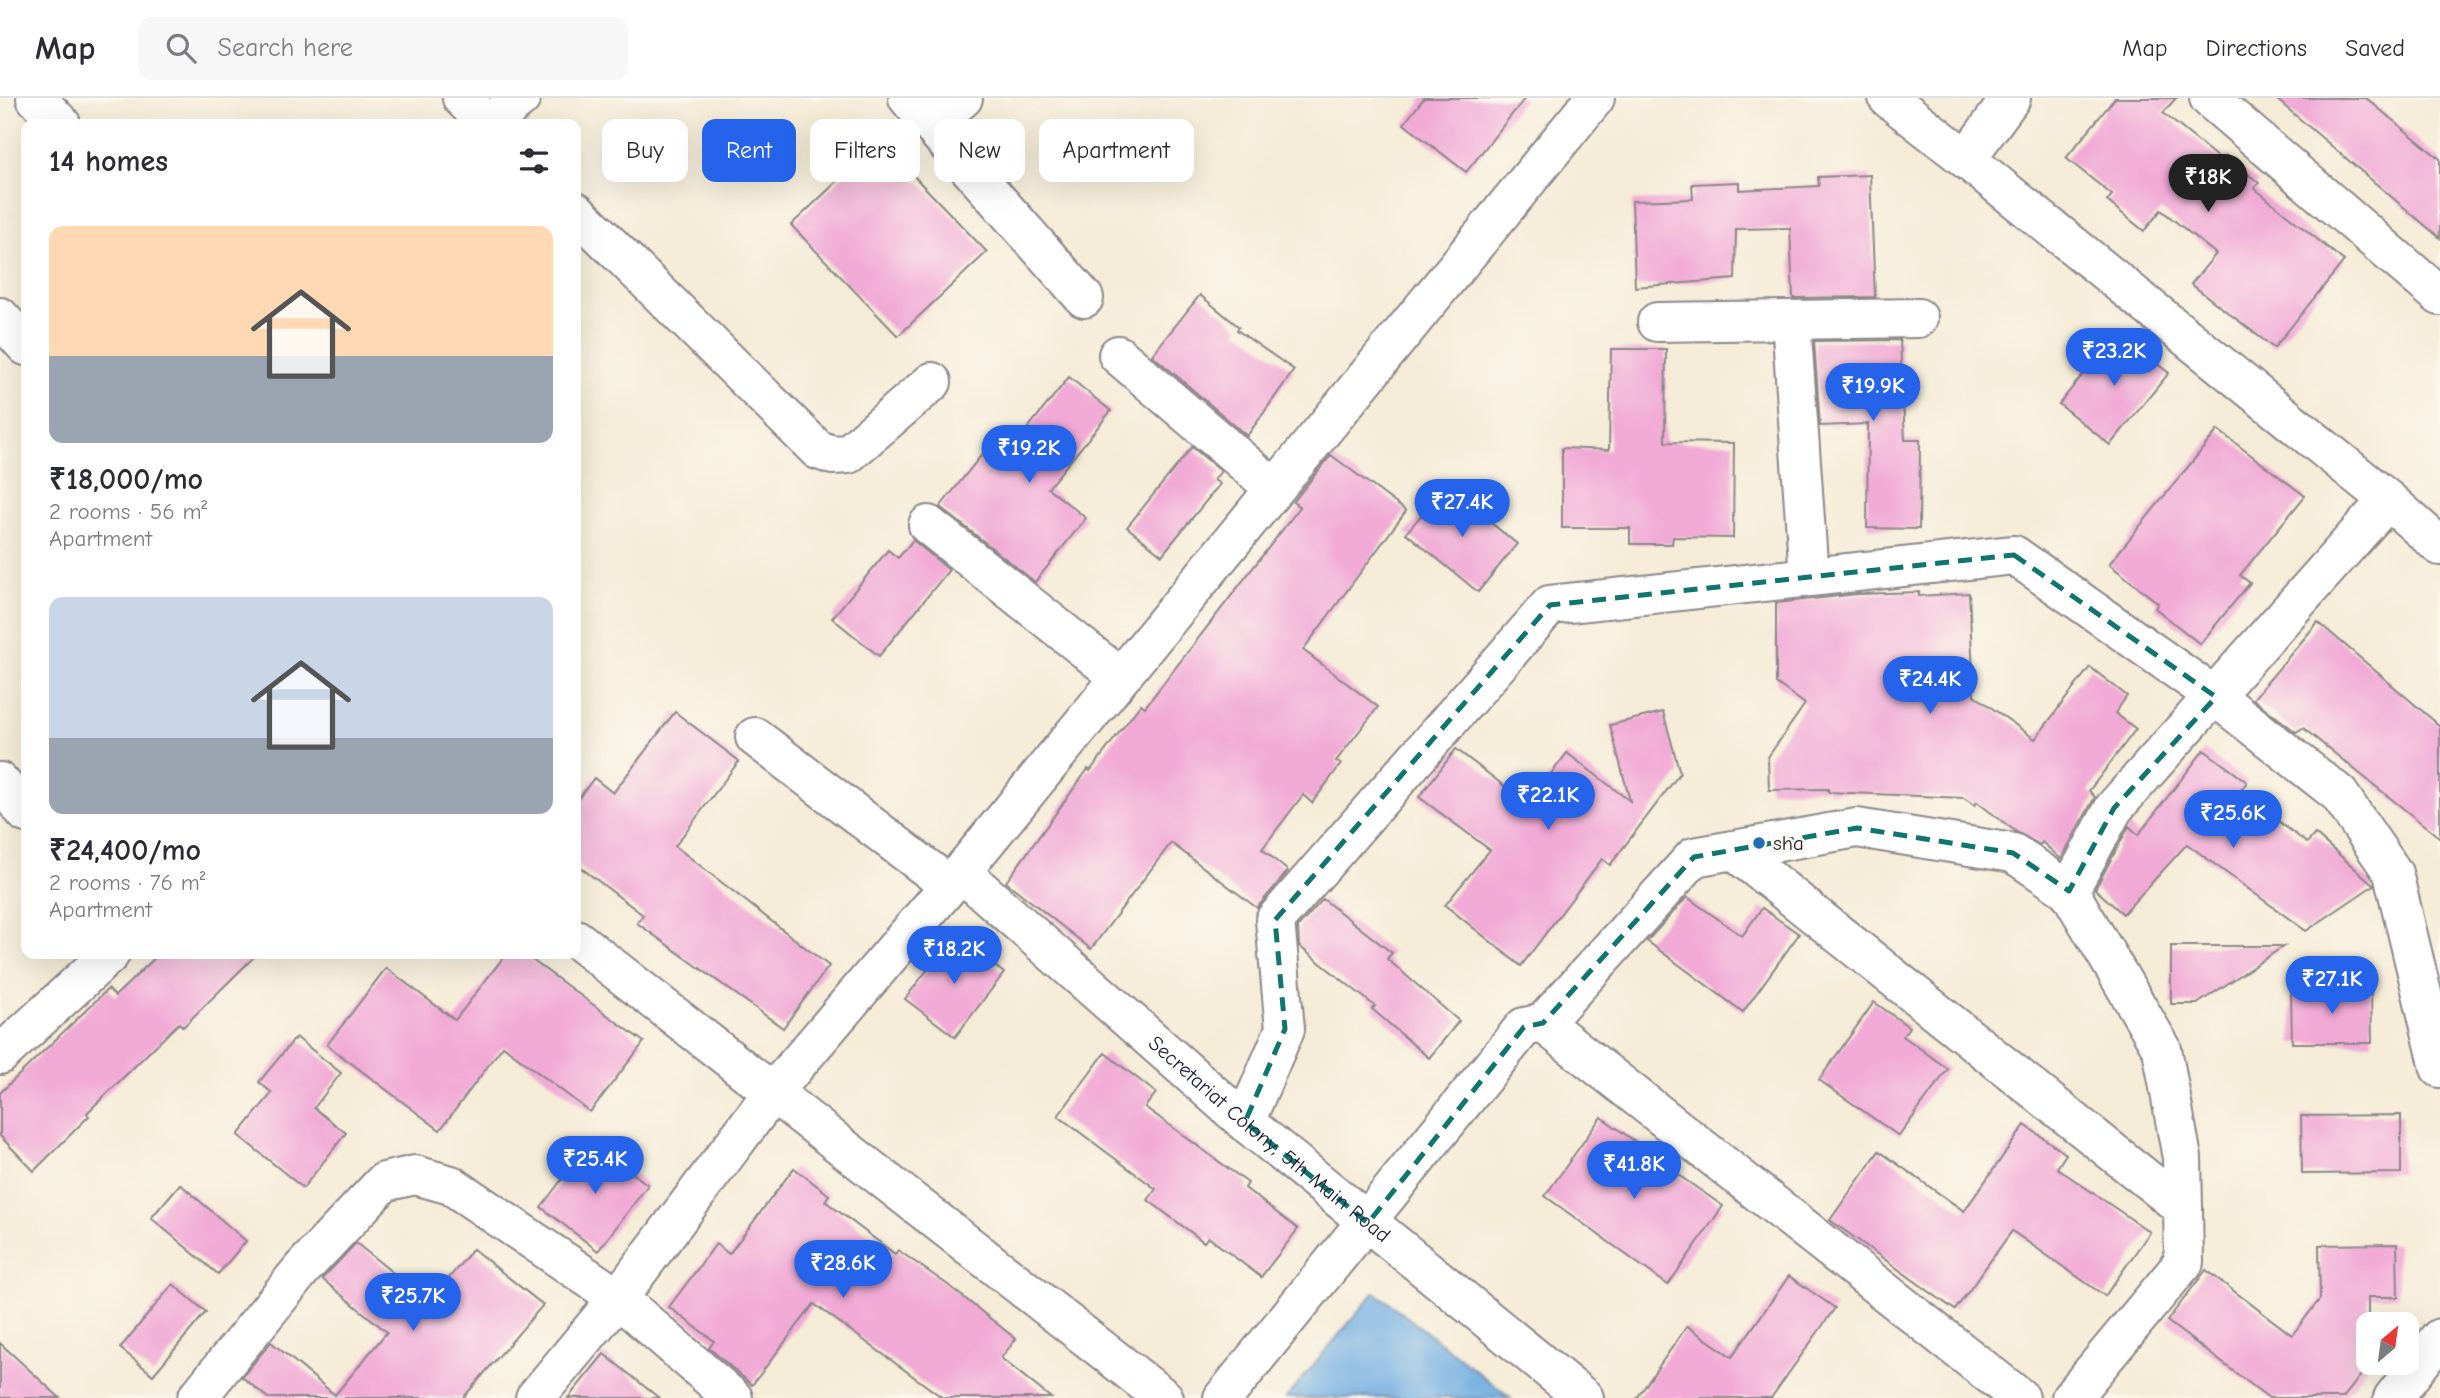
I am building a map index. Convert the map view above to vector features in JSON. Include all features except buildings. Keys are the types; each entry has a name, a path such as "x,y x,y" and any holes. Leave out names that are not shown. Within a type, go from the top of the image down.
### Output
{"street":[{"path":"36,98 56,119"},
{"path":"462,98 484,119"},
{"path":"495,119 521,98"},
{"path":"962,98 919,112 1084,298"},
{"path":"535,1398 618,1298 773,1092 955,878 1594,98"},
{"path":"1888,98 2388,500 2440,546"},
{"path":"1966,159 2011,98"},
{"path":"2209,98 2440,296"},
{"path":"581,216 818,450 833,455 848,454 932,382"},
{"path":"0,317 21,340"},
{"path":"1657,322 1919,318"},
{"path":"1791,320 1809,577"},
{"path":"1118,355 1274,488"},
{"path":"2069,891 2114,807 2216,696 2388,500"},
{"path":"928,525 1120,677"},
{"path":"1245,1122 1285,1029 1275,920 1550,605 2014,555 2216,696 2339,794 2393,873 2440,1068"},
{"name":"Secretariat Colony, 5th Main Road","path":"755,737 955,878 1245,1122 1584,1398"},
{"path":"0,782 21,807"},
{"path":"1223,1398 1368,1223 1524,1027 1543,1023 1694,857 1857,828 2013,853 2069,891 2162,1049 2182,1158 2184,1262 2071,1398"},
{"path":"1733,850 2183,1208"},
{"path":"581,943 1164,1398"},
{"path":"0,1055 105,959"},
{"path":"1543,1023 2020,1398"},
{"path":"197,1398 302,1269 384,1182 415,1175 451,1185 618,1298 733,1398"},
{"path":"2393,1398 2440,1338"}],"highlighted area":[{"path":"2014,555 2216,697 2114,808 2069,891 2013,853 1857,828 1694,857 1543,1023 1524,1027 1368,1223 1245,1122 1285,1029 1275,920 1550,605"}],"water":[{"path":"1375,1292 1511,1398 1286,1398"}],"place":[{"name":"sha","path":"1759,843"}]}
